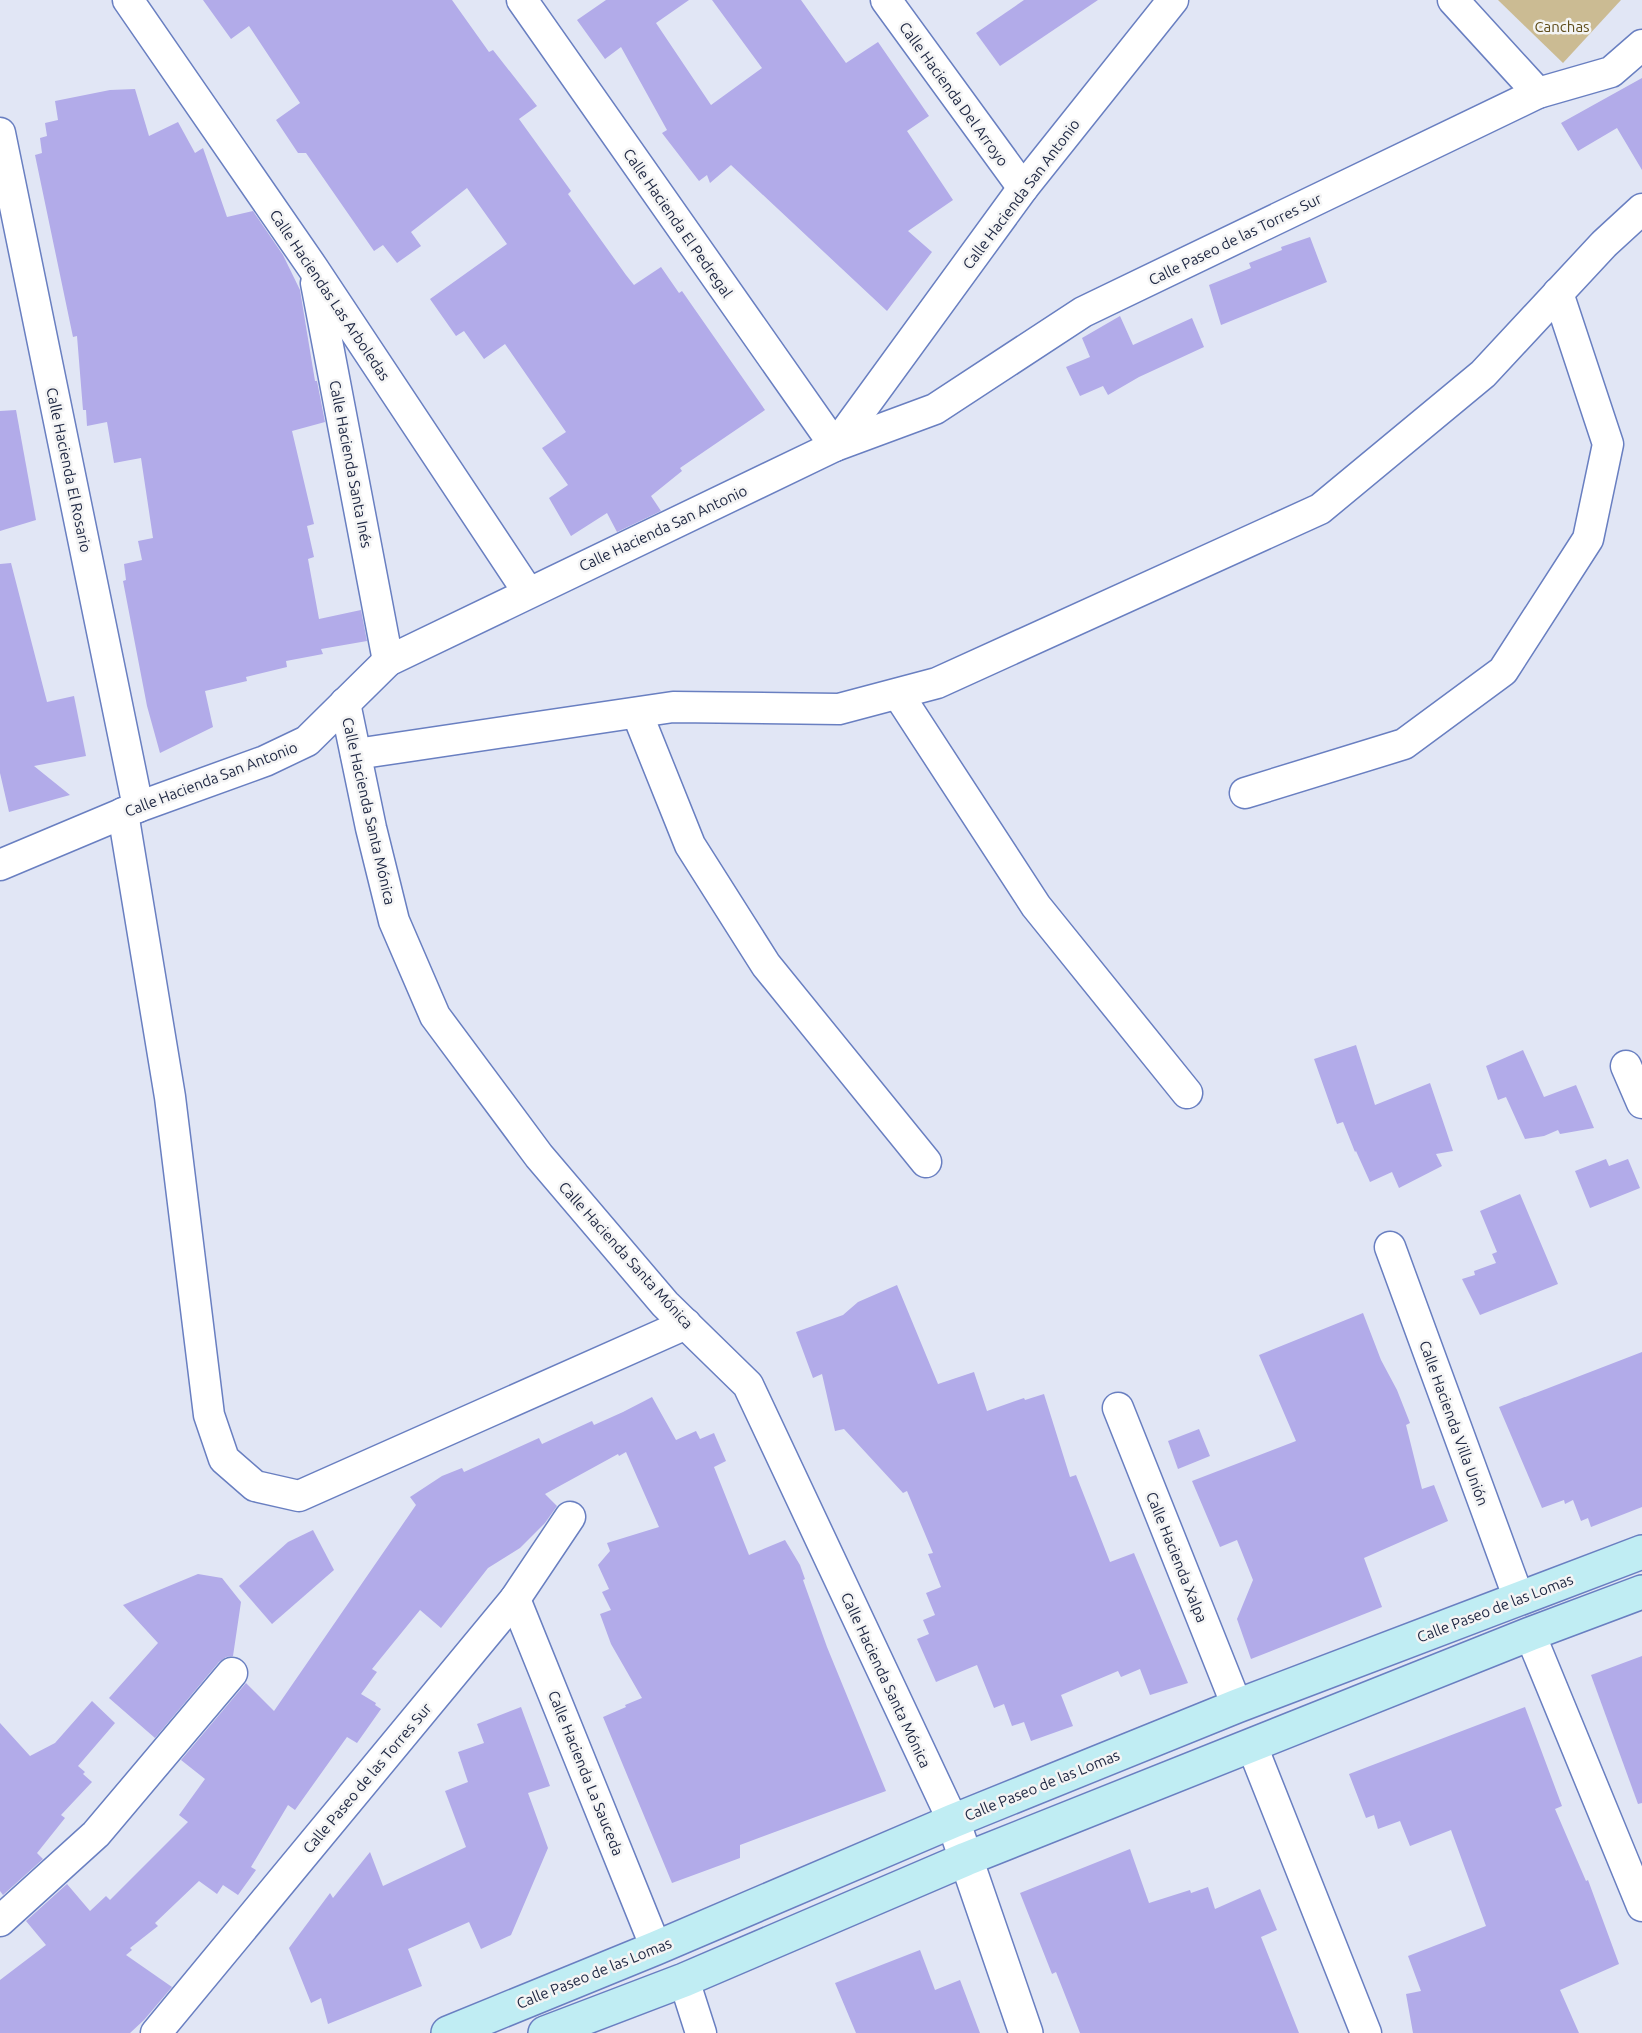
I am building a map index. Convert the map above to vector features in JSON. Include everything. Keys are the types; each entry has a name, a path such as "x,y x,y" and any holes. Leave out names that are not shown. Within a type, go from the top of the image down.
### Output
{"main road":[{"name":"Calle Paseo de las Lomas","path":"448,2033 656,1948 953,1821 1237,1706 1642,1552"},
{"path":"545,2033 684,1980 966,1859 1530,1634 1642,1592"}],"street":[{"name":"Calle Haciendas Las Arboledas","path":"128,0 313,268 528,592"},
{"name":"Calle Hacienda El Pedregal","path":"522,0 835,446"},
{"name":"Calle Hacienda Del Arroyo","path":"886,0 1023,188"},
{"name":"Calle Hacienda San Antonio","path":"0,865 130,810 265,761 308,741 388,661 835,446 1023,188 1173,0"},
{"path":"1453,0 1538,93"},
{"name":"Calle Paseo de las Torres Sur","path":"835,446 935,409 1083,312 1538,93 1611,72 1642,45"},
{"name":"Calle Hacienda El Rosario","path":"0,133 130,810 170,1097 209,1415 224,1459 255,1486 299,1496 686,1323"},
{"path":"356,753 673,707 839,709 937,683 1320,508 1483,374 1604,244 1642,209"},
{"name":"Calle Hacienda Santa Inés","path":"313,268 388,661"},
{"path":"1245,793 1404,744 1449,711 1503,671 1588,539 1608,444 1558,293"},
{"path":"898,694 1036,906 1187,1093"},
{"name":"Calle Hacienda Santa Mónica","path":"345,704 370,828 394,921 435,1016 539,1156 665,1304 748,1385 953,1821 1026,2033"},
{"path":"638,712 690,845 760,955 926,1162"},
{"path":"1626,1066 1642,1103"},
{"name":"Calle Hacienda Villa Unión","path":"1390,1247 1519,1599"},
{"name":"Calle Hacienda Xalpa","path":"1118,1408 1237,1706"},
{"name":"Calle Paseo de las Torres Sur","path":"156,2033 515,1599 570,1517"},
{"name":"Calle Hacienda La Sauceda","path":"515,1599 656,1948"},
{"path":"1530,1634 1642,1905"},
{"path":"0,1921 96,1834 232,1673"},
{"path":"1252,1746 1366,2033"},
{"path":"684,1980 701,2033"}],"green space":[{"name":"Canchas","path":"1498,0 1621,0 1563,63"}],"building":[{"path":"203,0 452,0 489,52 493,50 537,106 519,119 571,191 568,194 626,275 634,285 661,267 679,293 682,291 765,410 680,468 682,471 651,496 661,511 617,532 607,513 571,536 549,498 568,485 542,448 566,432 505,344 484,359 464,331 456,336 430,299 507,244 467,188 411,232 421,246 397,263 383,245 374,251 306,153 298,153 276,120 300,103 249,26 231,39"},
{"path":"606,0 689,0 656,23 711,105 762,68 712,0 801,0 846,63 878,42 929,116 907,131 953,200 908,231 932,252 887,311 731,165 710,183 707,175 699,181 662,133 667,130 621,47 605,59 577,20"},
{"path":"1024,0 1098,0 1000,66 976,33"},
{"path":"1642,78 1642,170 1617,128 1578,151 1561,123"},
{"path":"135,89 149,136 178,122 195,153 203,148 227,217 253,211 283,255 300,290 315,381 317,381 325,422 292,431 314,524 307,526 314,557 308,559 319,619 361,610 367,641 321,649 323,654 286,661 287,667 246,677 247,681 205,691 213,727 160,753 147,706 123,581 126,580 124,564 142,560 138,541 153,538 141,458 114,463 107,422 87,426 86,410 83,410 77,336 73,337 35,155 42,153 40,138 47,136 45,123 58,120 55,101 110,90"},
{"path":"1310,237 1327,282 1221,325 1209,285 1251,268 1249,263 1282,250 1281,247"},
{"path":"1120,316 1133,345 1192,318 1204,347 1139,377 1108,395 1103,386 1080,396 1066,367 1090,357 1082,338"},
{"path":"16,410 36,520 0,531 0,411"},
{"path":"11,563 47,702 74,696 86,756 34,766 70,795 9,812 0,773 0,564"},
{"path":"1356,1045 1375,1105 1430,1083 1453,1151 1436,1154 1442,1166 1399,1188 1392,1172 1370,1182 1343,1122 1337,1124 1314,1059"},
{"path":"1523,1050 1544,1097 1576,1085 1594,1128 1560,1134 1558,1130 1544,1136 1525,1139 1506,1097 1498,1100 1486,1066"},
{"path":"1606,1159 1609,1166 1628,1159 1640,1188 1590,1208 1575,1171"},
{"path":"1520,1194 1558,1284 1480,1315 1462,1279 1475,1275 1474,1271 1496,1263 1492,1254 1497,1252 1480,1211"},
{"path":"897,1285 938,1384 974,1372 987,1411 1024,1398 1025,1400 1044,1394 1070,1477 1076,1475 1110,1562 1134,1553 1188,1683 1150,1695 1140,1669 1121,1677 1118,1671 1061,1695 1073,1726 1031,1741 1024,1722 1012,1726 1004,1704 994,1708 977,1665 936,1682 917,1639 929,1634 923,1620 935,1615 926,1593 941,1587 928,1554 933,1553 907,1491 903,1493 844,1429 835,1431 822,1374 813,1378 796,1332 843,1315 858,1302"},
{"path":"1363,1313 1381,1360 1397,1390 1410,1423 1406,1425 1422,1489 1434,1485 1448,1521 1364,1558 1382,1607 1251,1659 1237,1619 1253,1580 1237,1540 1220,1547 1192,1481 1296,1441 1259,1355"},
{"path":"1642,1352 1642,1507 1591,1527 1588,1518 1581,1521 1573,1500 1565,1504 1564,1500 1542,1508 1499,1407"},
{"path":"652,1397 676,1440 696,1431 700,1439 714,1433 726,1461 714,1467 749,1555 785,1540 800,1565 805,1579 803,1580 827,1647 886,1791 740,1845 740,1858 672,1883 603,1717 642,1698 611,1644 600,1614 611,1610 602,1592 609,1589 598,1565 610,1551 607,1543 659,1527 626,1452 619,1456 618,1454 545,1494 557,1506 545,1523 520,1548 488,1568 441,1628 420,1610 372,1669 377,1672 361,1694 381,1709 357,1743 347,1737 295,1810 288,1805 251,1867 256,1870 238,1895 223,1885 217,1894 199,1881 155,1923 158,1926 130,1948 132,1950 126,1955 172,1987 144,2020 130,2033 0,2033 0,1980 46,1945 26,1921 67,1884 90,1911 106,1896 110,1900 188,1822 179,1815 205,1779 181,1760 246,1683 274,1711 416,1505 410,1497 442,1476 462,1468 464,1472 539,1438 542,1444 592,1421 594,1425"},
{"path":"1199,1429 1210,1456 1178,1469 1168,1441"},
{"path":"313,1530 334,1570 272,1624 239,1586 288,1542"},
{"path":"198,1574 222,1578 241,1602 233,1656 226,1657 219,1662 155,1738 109,1698 158,1643 123,1605"},
{"path":"1642,1656 1642,1803 1638,1804 1591,1675"},
{"path":"92,1701 115,1723 78,1766 92,1782 61,1815 65,1818 37,1853 43,1859 3,1895 0,1891 0,1723 30,1756 55,1743"},
{"path":"521,1707 550,1786 528,1793 548,1848 511,1935 481,1949 469,1922 408,1949 422,1986 328,2024 321,1998 311,2003 289,1948 330,1893 333,1898 370,1852 383,1886 466,1847 445,1791 468,1782 458,1752 484,1743 477,1724"},
{"path":"1525,1707 1562,1806 1555,1809 1586,1881 1588,1880 1619,1964 1560,1990 1579,2033 1413,2033 1406,1994 1421,1991 1408,1956 1486,1926 1451,1830 1410,1846 1400,1821 1378,1829 1374,1815 1366,1818 1349,1774"},
{"path":"1130,1849 1149,1903 1190,1890 1191,1893 1208,1887 1215,1909 1260,1889 1277,1930 1261,1937 1299,2033 1080,2033 1056,1972 1052,1974 1020,1893"},
{"path":"920,1950 935,1990 960,1980 980,2033 856,2033 835,1983"}]}
